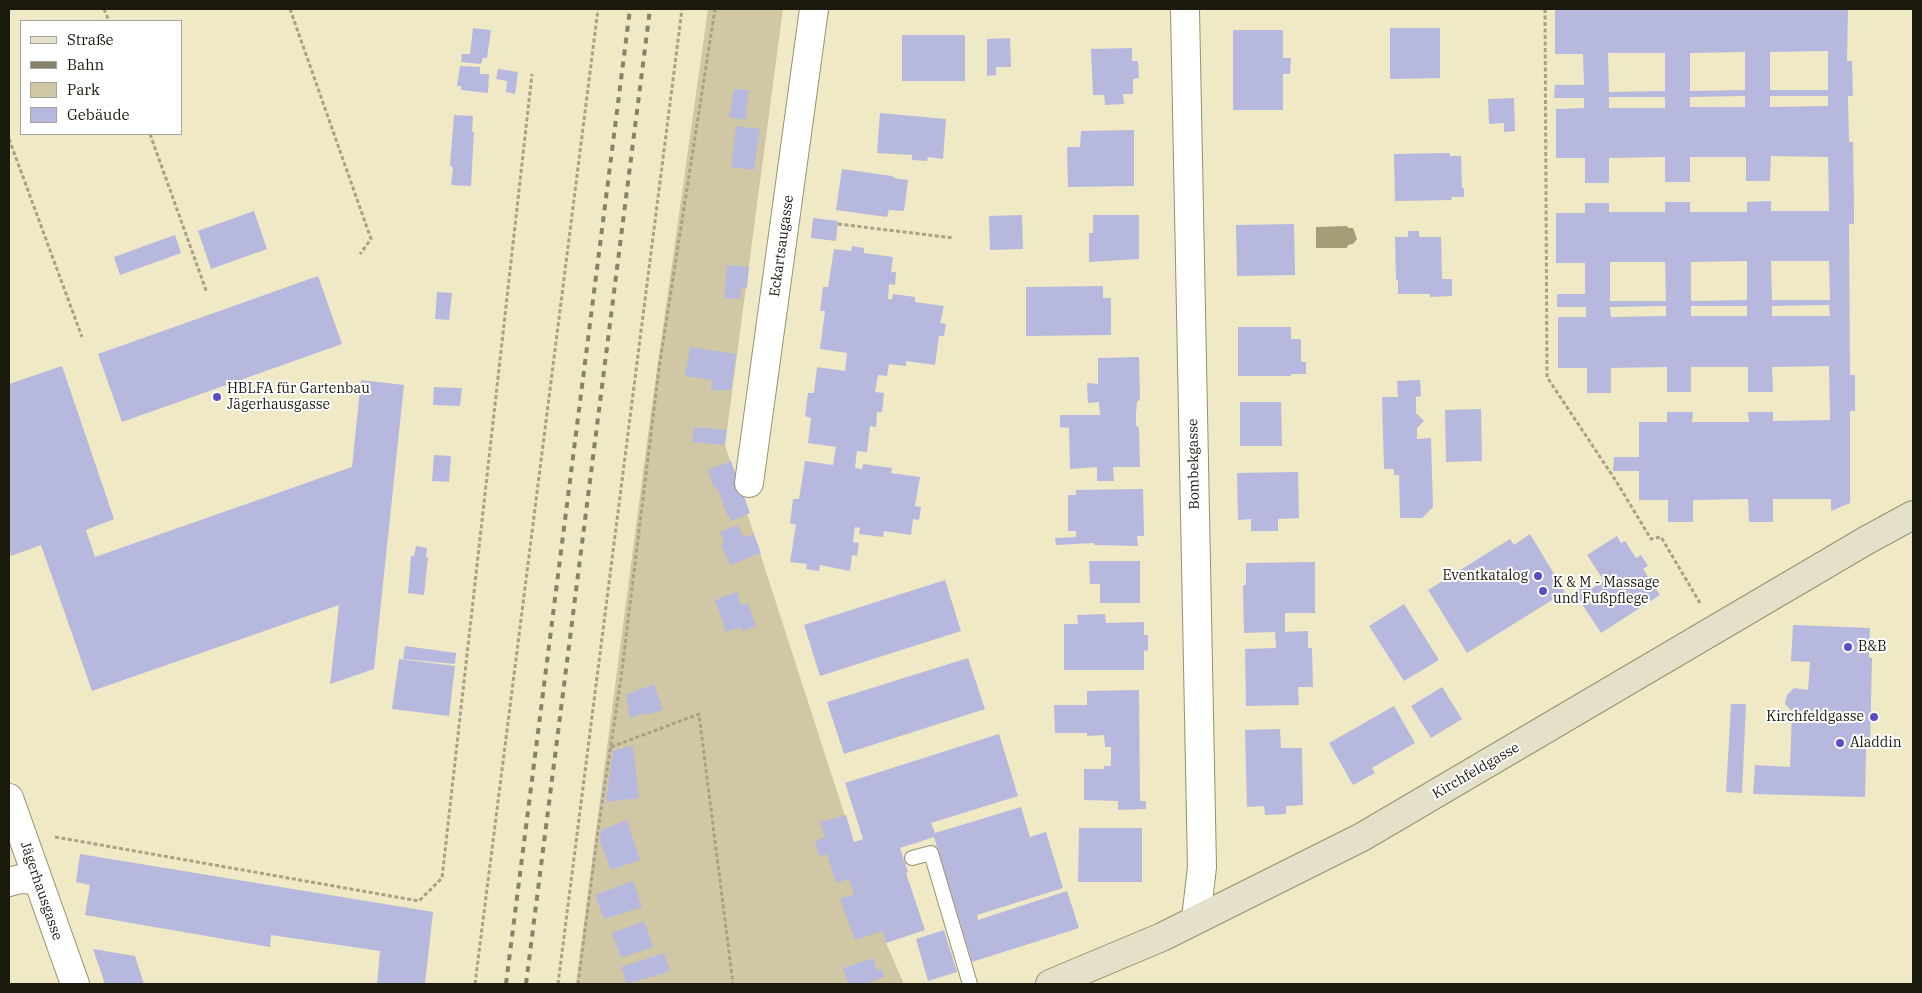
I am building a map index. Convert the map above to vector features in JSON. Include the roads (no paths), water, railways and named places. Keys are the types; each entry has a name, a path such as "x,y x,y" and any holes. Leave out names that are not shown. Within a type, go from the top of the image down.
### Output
{"street":[{"name":"Eckartsaugasse","path":"749,483 814,9"},
{"name":"Bombekgasse","path":"1186,9 1202,867 1196,919"},
{"name":"Kirchfeldgasse","path":"1050,984 1162,937 1362,837 1867,540 1913,515"},
{"name":"Jägerhausgasse","path":"9,798 75,984"},
{"path":"9,882 20,879 38,880"}],"lane":[{"path":"912,858 930,853 970,984"}],"railway":[{"path":"506,984 630,9"},
{"path":"526,984 650,9"}],"place":[{"name":"HBLFA für Gartenbau Jägerhausgasse","path":"217,397"},
{"name":"Eventkatalog","path":"1538,576"},
{"name":"K & M - Massage und Fußpflege","path":"1543,591"},
{"name":"B&B","path":"1848,647"},
{"name":"Kirchfeldgasse","path":"1874,717"},
{"name":"Aladdin","path":"1840,743"}]}
